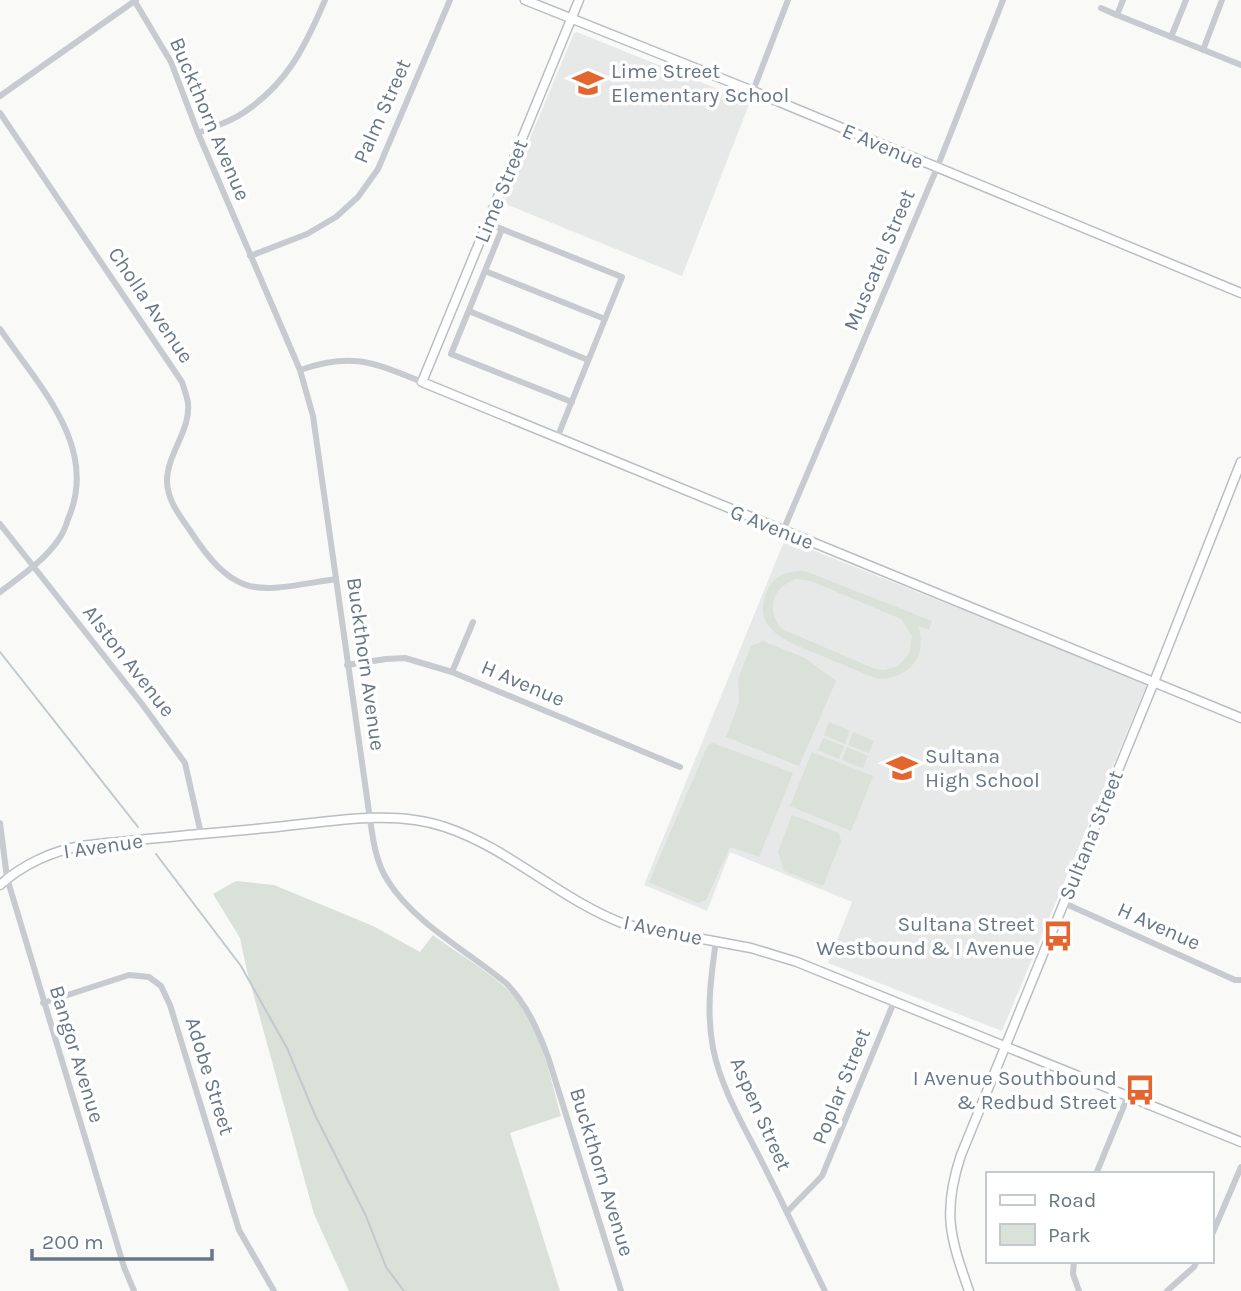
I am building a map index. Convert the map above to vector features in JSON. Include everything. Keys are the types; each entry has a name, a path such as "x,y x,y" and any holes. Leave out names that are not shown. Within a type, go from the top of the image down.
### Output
{"street":[{"path":"0,96 135,0"},
{"name":"Buckthorn Avenue","path":"135,0 171,62 198,134 300,370 313,416 347,666 370,819 380,865 398,895 422,919 506,984 518,996 535,1024 548,1057 621,1291"},
{"path":"198,134 241,115 270,92 291,68 307,43 324,0"},
{"name":"Palm Street","path":"250,256 307,234 336,217 358,197 378,169 450,0"},
{"name":"E Avenue","path":"525,0 753,91 1241,293"},
{"name":"Lime Street","path":"422,382 579,0"},
{"path":"753,91 788,0"},
{"name":"Muscatel Street","path":"783,531 936,168 1003,0"},
{"path":"1117,15 1123,0"},
{"path":"1171,37 1186,0"},
{"path":"1203,50 1222,0"},
{"path":"1101,8 1241,65"},
{"name":"Cholla Avenue","path":"0,113 182,382 188,404 167,481 173,505 208,559 237,583 267,590 336,579"},
{"path":"488,223 622,277 557,438"},
{"path":"502,229 451,355 572,402"},
{"path":"485,271 605,319"},
{"path":"469,312 588,360"},
{"path":"0,329 64,423 75,452 78,479 74,508 60,538 34,567 0,592"},
{"name":"G Avenue","path":"300,370 326,361 350,359 380,365 1241,718"},
{"name":"Sultana Street","path":"969,1291 951,1234 949,1218 952,1184 961,1155 1241,462"},
{"name":"Alston Avenue","path":"0,523 185,763 201,834"},
{"path":"452,673 473,622"},
{"name":"H Avenue","path":"347,666 405,658 452,673 680,766"},
{"name":"I Avenue","path":"0,885 33,862 66,849 370,819 409,819 446,827 491,848 570,898 610,919 626,925 716,941 778,956 1241,1142"},
{"name":"Bangor Avenue","path":"0,824 7,878 124,1267 134,1291"},
{"name":"H Avenue","path":"1064,903 1241,980"},
{"name":"Aspen Street","path":"716,941 710,986 713,1049 721,1075 734,1108 825,1291"},
{"name":"Adobe Street","path":"43,1003 129,975 149,977 161,986 170,1005 239,1230 274,1291"},
{"name":"Poplar Street","path":"787,1212 822,1176 894,1002"},
{"path":"1097,1172 1128,1096"},
{"path":"1213,1232 1241,1167"},
{"path":"1074,1263 1073,1273 1079,1291"},
{"path":"1167,1291 1197,1263"}],"shaded area":[{"path":"574,33 750,102 682,276 503,203"},
{"name":"Sultana High School","path":"785,539 1147,684 1002,1031 828,963 852,902 730,852 707,911 644,885"}],"green space":[{"path":"805,571 932,621 929,630 918,626 920,647 913,665 897,676 875,678 786,640 776,633 768,625 764,615 763,603 768,589 779,576","holes":["797,579 811,581 901,619 912,636 909,654 898,666 884,670 875,669 782,629 774,614 777,592"]},
{"path":"763,641 805,658 836,681 799,766 726,737 739,702 738,679 751,646"},
{"path":"829,722 850,731 845,744 824,735"},
{"path":"853,732 874,741 869,753 848,745"},
{"path":"823,738 844,746 839,759 818,750"},
{"path":"713,743 793,773 759,857 730,847 706,900 698,903 649,882 708,745"},
{"path":"847,747 868,756 863,768 842,760"},
{"path":"812,752 873,776 851,831 790,806"},
{"path":"792,815 839,833 841,841 823,886 784,871 778,852"},
{"path":"236,881 274,885 373,926 420,952 433,935 507,989 518,1002 528,1016 542,1049 561,1116 510,1133 560,1291 349,1291 314,1214 240,938 213,894"}],"waterway":[{"path":"0,652 138,827"},
{"path":"156,854 241,966 287,1048 315,1115 366,1216 386,1267 404,1291"}],"place":[{"name":"Lime Street Elementary School","path":"588,83"},
{"name":"Sultana High School","path":"902,768"},
{"name":"Sultana Street Westbound & I Avenue","path":"1058,936"},
{"name":"I Avenue Southbound & Redbud Street","path":"1140,1090"}]}
